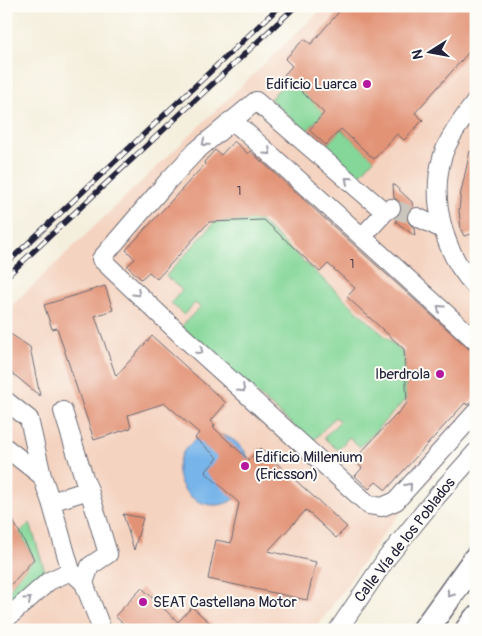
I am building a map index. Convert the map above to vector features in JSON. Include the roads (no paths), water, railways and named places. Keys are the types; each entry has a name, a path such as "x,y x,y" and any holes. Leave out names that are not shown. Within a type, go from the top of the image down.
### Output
{"highway":[{"path":"425,630 476,559"},
{"path":"468,630 476,620"}],"street":[{"path":"362,237 388,210 256,100 196,151 101,260 369,505 382,507 396,501 476,412"},
{"path":"476,101 455,132 443,156 438,185 442,229 455,257 468,279 476,287"},
{"path":"230,121 240,127 476,341"},
{"path":"417,217 442,229"},
{"path":"6,401 29,419 42,476 71,571 84,583 102,630"},
{"path":"63,411 85,481 90,490 108,554 90,566 84,583"},
{"path":"6,448 42,476"},
{"name":"Calle Vía de los Poblados","path":"338,630 386,560 437,496 476,452"},
{"path":"51,502 90,490"},
{"path":"6,619 49,581 71,571"}],"water":[{"path":"206,434 228,437 239,445 247,455 248,469 238,494 229,502 222,504 208,504 188,495 178,472 178,464 185,450 198,438"}],"tunnel":[{"path":"391,208 417,217"}],"railway":[{"path":"6,264 280,6"},
{"path":"6,277 296,6"}],"place":[{"name":"Edificio Luarca","path":"367,84"},
{"name":"Iberdrola","path":"440,374"},
{"name":"Edificio Millenium (Ericsson)","path":"245,466"},
{"name":"SEAT Castellana Motor","path":"143,602"}]}
